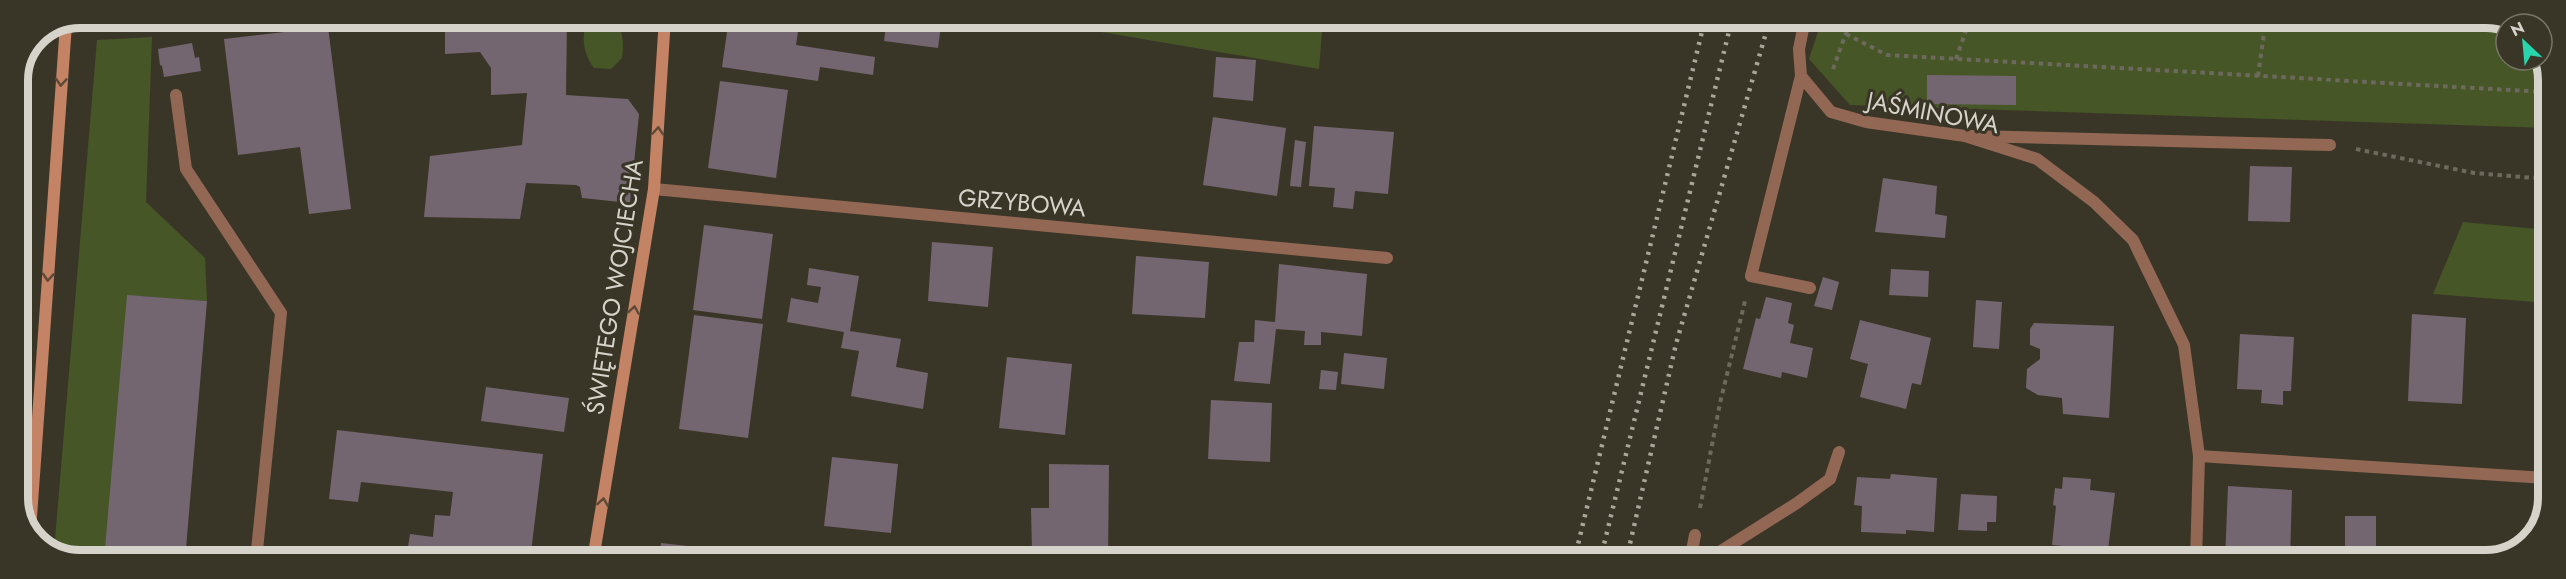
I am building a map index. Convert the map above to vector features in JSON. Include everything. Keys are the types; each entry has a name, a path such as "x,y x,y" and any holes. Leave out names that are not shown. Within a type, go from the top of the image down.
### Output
{"street":[{"name":"ŚWIĘTEGO WOJCIECHA","path":"595,550 654,189 664,28"},
{"path":"1803,28 1799,49 1801,76 1751,276 1810,288"},
{"path":"31,514 65,31"},
{"name":"JAŚMINOWA","path":"1801,76 1831,112 1866,122 1965,136 2037,159 2094,202 2133,240 2184,345 2199,456 2196,550"},
{"path":"176,95 186,169 281,313 257,550"},
{"path":"1965,136 2330,145"},
{"name":"GRZYBOWA","path":"654,189 1387,258"},
{"path":"1722,550 1797,503 1830,479 1839,452"},
{"path":"2199,456 2538,477"},
{"path":"1692,550 1695,535"}],"path":[{"path":"1818,95 1828,82 1848,28"},
{"path":"1956,59 1967,28"},
{"path":"2258,76 2265,28"},
{"path":"1846,34 1887,56 2537,91"},
{"path":"2330,145 2390,155 2474,174 2537,177"},
{"path":"1695,535 1720,403 1751,276"}],"green space":[{"path":"585,28 619,28 623,42 622,58 611,69 594,68 585,50"},
{"path":"1078,28 1322,28 1319,69"},
{"path":"1819,28 2485,28 2494,30 2494,72 2536,72 2537,77 2537,128 1850,105 1809,59"},
{"path":"152,37 146,202 205,258 207,301 135,296 108,550 81,550 64,548 55,544 97,40"},
{"path":"2463,222 2537,229 2538,302 2433,294"}],"building":[{"path":"328,28 351,209 309,214 300,147 238,155 224,39"},
{"path":"445,28 567,28 566,95 628,99 639,114 630,203 582,198 580,187 576,185 526,183 520,219 424,217 430,156 522,145 527,93 491,95 491,68 480,52 445,54"},
{"path":"728,28 799,28 796,45 875,57 873,75 820,67 818,81 722,67"},
{"path":"886,28 941,28 938,48 884,41"},
{"path":"192,43 195,58 199,57 201,71 164,77 158,49"},
{"path":"1216,57 1256,60 1253,101 1213,97"},
{"path":"1927,75 2016,76 2016,105 1927,104"},
{"path":"720,81 788,90 776,178 708,168"},
{"path":"1213,117 1286,128 1277,196 1203,185"},
{"path":"1314,126 1394,132 1388,194 1355,191 1353,209 1333,207 1335,188 1309,186"},
{"path":"1295,140 1306,142 1301,187 1290,186"},
{"path":"2250,166 2292,167 2290,222 2248,221"},
{"path":"1883,178 1937,186 1935,214 1947,216 1945,238 1875,232"},
{"path":"704,225 773,234 762,319 693,310"},
{"path":"932,242 993,247 988,307 928,301"},
{"path":"1136,256 1209,262 1205,318 1132,314"},
{"path":"1279,264 1367,274 1362,336 1321,332 1321,345 1304,345 1305,331 1276,329 1270,384 1234,381 1239,342 1254,342 1255,320 1275,322"},
{"path":"809,268 859,276 850,331 901,339 896,367 928,373 923,409 851,396 859,351 841,348 844,332 787,322 791,298 818,303 821,287 807,285"},
{"path":"1891,269 1929,271 1928,297 1889,295"},
{"path":"1823,277 1839,282 1832,310 1814,306"},
{"path":"127,295 207,301 186,550 105,550"},
{"path":"1766,297 1792,303 1788,323 1794,325 1790,343 1813,348 1807,378 1782,372 1781,378 1743,369 1756,318 1760,319"},
{"path":"1976,300 2002,302 1999,349 1973,347"},
{"path":"2412,314 2466,318 2462,404 2408,401"},
{"path":"694,315 763,324 748,438 679,429"},
{"path":"1860,320 1931,338 1921,385 1912,383 1906,409 1860,397 1868,364 1850,359"},
{"path":"2034,323 2114,326 2109,418 2063,414 2062,398 2038,395 2026,388 2027,369 2040,359 2040,349 2030,345 2030,329"},
{"path":"2240,334 2294,337 2291,391 2283,391 2283,405 2261,403 2262,390 2237,389"},
{"path":"1344,353 1387,358 1384,389 1341,384"},
{"path":"1007,357 1072,364 1065,435 999,428"},
{"path":"1321,370 1338,372 1336,390 1319,389"},
{"path":"486,387 569,398 564,432 481,421"},
{"path":"1211,400 1272,403 1270,462 1208,459"},
{"path":"337,430 543,454 531,550 408,550 410,534 433,537 435,515 450,516 453,492 361,482 358,502 329,499"},
{"path":"832,457 898,464 891,533 824,526"},
{"path":"1049,464 1109,465 1108,550 1032,550 1031,508 1049,508"},
{"path":"1891,474 1937,478 1934,532 1906,530 1906,534 1861,532 1862,506 1854,505 1857,477 1890,479"},
{"path":"2063,477 2091,479 2090,490 2115,493 2108,550 2052,545 2056,506 2053,505 2055,488 2062,489"},
{"path":"2228,486 2292,490 2290,550 2225,550"},
{"path":"1961,494 1997,496 1996,522 1987,522 1987,531 1958,530"},
{"path":"2345,516 2376,516 2376,550 2345,550"},
{"path":"661,543 724,550 660,550"}],"railway":[{"path":"1577,550 1703,28"},
{"path":"1603,550 1730,28"},
{"path":"1629,550 1676,344 1767,28"}]}
